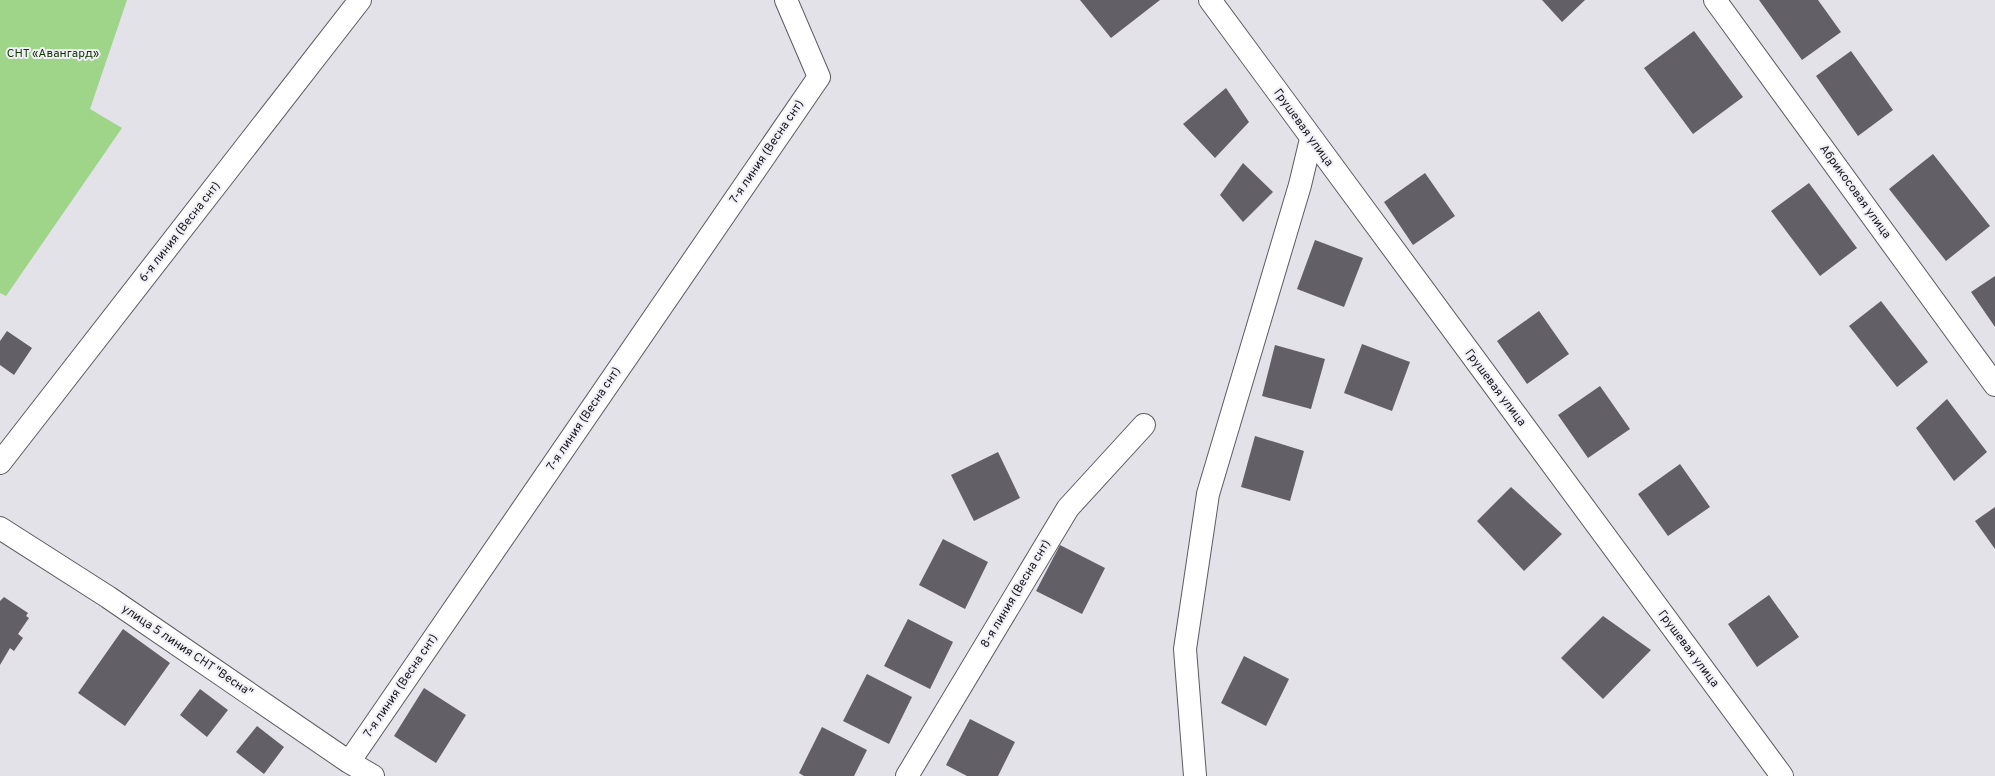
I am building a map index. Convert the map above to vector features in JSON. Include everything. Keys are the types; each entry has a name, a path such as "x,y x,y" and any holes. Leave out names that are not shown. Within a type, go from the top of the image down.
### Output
{"street":[{"name":"6-я линия (Весна снт)","path":"0,463 360,0"},
{"name":"7-я линия (Весна снт)","path":"349,762 819,76 786,0"},
{"name":"Грушевая улица","path":"1210,0 1311,140 1782,776"},
{"name":"Абрикосовая улица","path":"1715,0 1995,385"},
{"path":"1195,776 1185,649 1208,494 1300,185 1311,140"},
{"name":"8-я линия (Весна снт)","path":"907,776 1068,508 1144,425"},
{"name":"улица 5 линия СНТ \"Весна\"","path":"0,528 108,597 349,762 373,776"}],"green space":[{"name":"СНТ «Авангард»","path":"0,0 127,0 90,109 122,128 6,296 0,293"}],"building":[{"path":"1080,0 1160,0 1111,38"},
{"path":"1542,0 1585,0 1562,22"},
{"path":"1759,0 1818,0 1841,32 1802,60"},
{"path":"1694,31 1743,97 1693,134 1644,68"},
{"path":"1851,51 1893,110 1858,136 1816,76"},
{"path":"1226,88 1249,122 1215,158 1183,124"},
{"path":"1933,154 1990,226 1946,261 1889,189"},
{"path":"1243,163 1273,192 1243,222 1220,195"},
{"path":"1425,173 1455,216 1413,245 1384,202"},
{"path":"1809,183 1857,248 1820,276 1771,211"},
{"path":"1315,240 1363,258 1344,307 1297,289"},
{"path":"1995,276 1995,327 1971,292"},
{"path":"1881,301 1928,362 1897,387 1849,326"},
{"path":"1539,311 1569,354 1527,384 1497,341"},
{"path":"7,331 32,348 14,375 0,365 0,341"},
{"path":"1362,344 1410,362 1392,411 1344,393"},
{"path":"1275,345 1325,359 1311,409 1262,396"},
{"path":"1600,386 1630,429 1588,458 1558,415"},
{"path":"1947,399 1987,452 1954,481 1916,428"},
{"path":"1255,436 1304,451 1290,501 1241,487"},
{"path":"998,452 1020,498 974,521 951,475"},
{"path":"1680,464 1710,507 1668,536 1638,494"},
{"path":"1511,487 1562,534 1524,571 1477,521"},
{"path":"1995,507 1995,549 1975,521"},
{"path":"943,539 988,562 965,609 919,585"},
{"path":"1060,545 1105,568 1082,614 1036,591"},
{"path":"1769,595 1799,637 1757,667 1728,624"},
{"path":"4,597 28,613 26,616 29,618 18,634 23,638 14,651 10,648 0,665 0,601"},
{"path":"1603,616 1651,650 1603,699 1561,658"},
{"path":"908,619 953,642 930,689 884,666"},
{"path":"123,629 170,663 125,726 78,693"},
{"path":"1244,656 1289,679 1266,726 1221,703"},
{"path":"867,674 912,697 889,744 843,721"},
{"path":"424,688 466,715 436,763 394,736"},
{"path":"200,689 228,710 207,737 180,715"},
{"path":"970,719 1015,742 998,776 967,776 946,765"},
{"path":"257,726 284,747 264,774 236,752"},
{"path":"822,727 867,750 854,776 804,776 799,773"}]}
